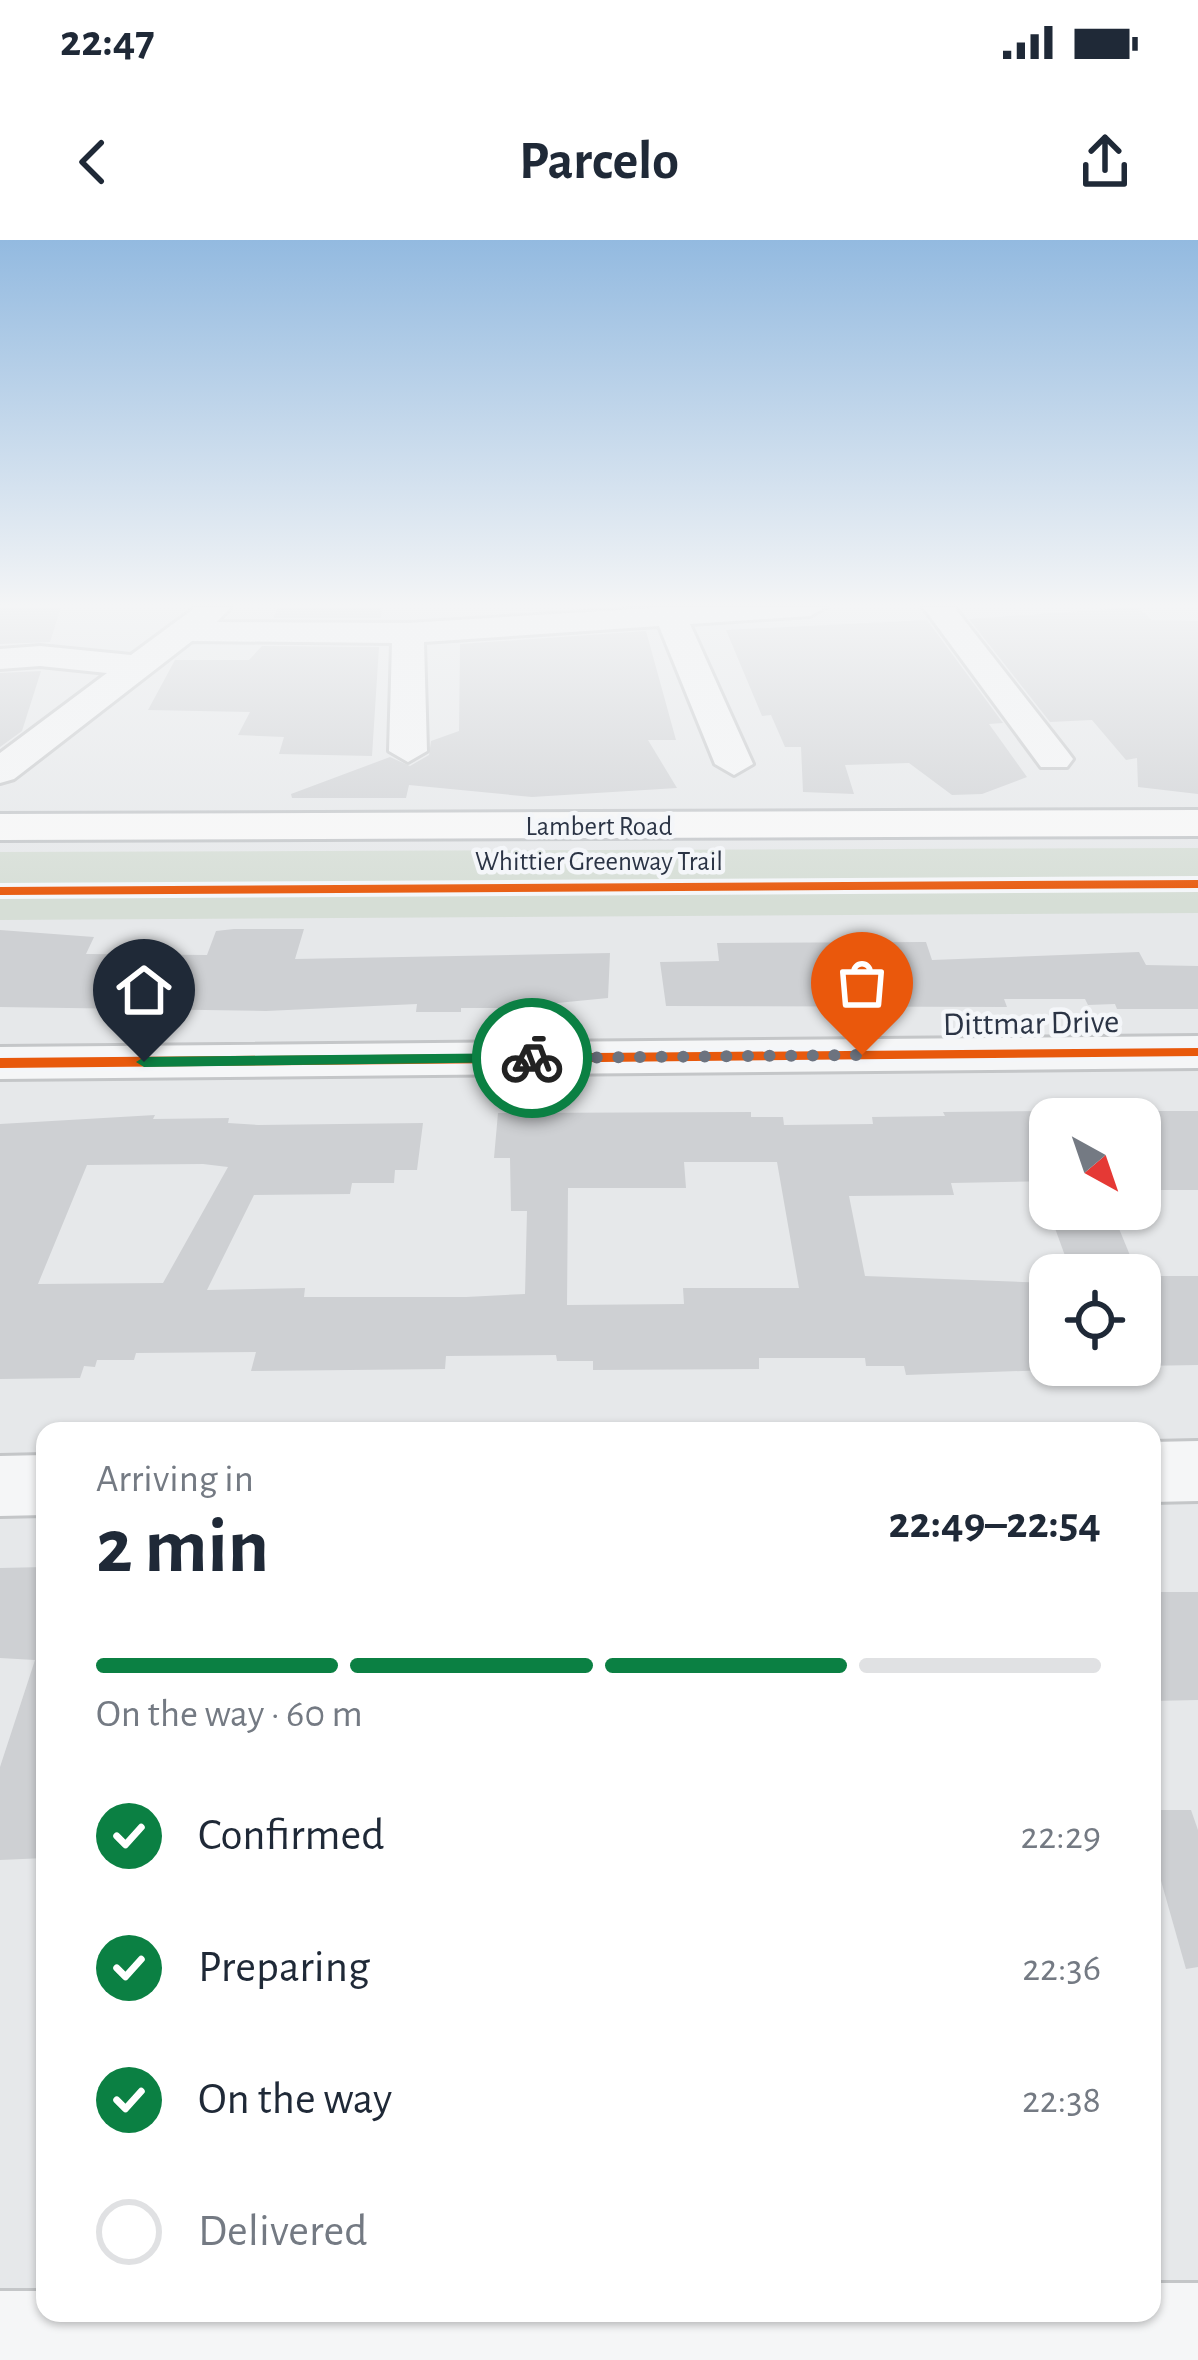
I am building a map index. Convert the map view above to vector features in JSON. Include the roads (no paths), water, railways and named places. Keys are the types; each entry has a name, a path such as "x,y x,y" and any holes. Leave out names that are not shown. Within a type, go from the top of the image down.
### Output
{"main road":[{"name":"Lambert Road","path":"0,827 1198,823"}],"street":[{"path":"0,771 84,706"},
{"path":"408,706 408,751"},
{"path":"709,706 734,764"},
{"path":"1014,706 1054,759"},
{"name":"Dittmar Drive","path":"0,1063 1198,1052"},
{"path":"1161,1472 1198,1471"},
{"path":"0,1486 36,1485"},
{"path":"0,2348 1198,2338"}]}
